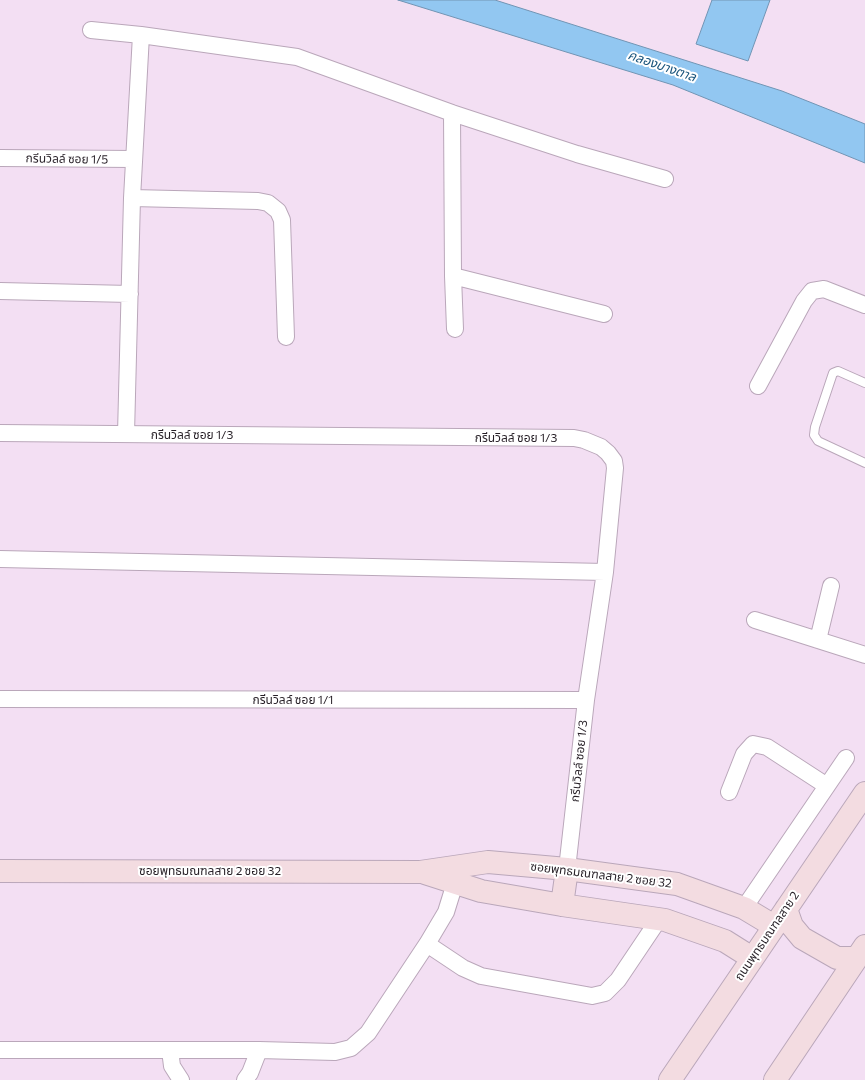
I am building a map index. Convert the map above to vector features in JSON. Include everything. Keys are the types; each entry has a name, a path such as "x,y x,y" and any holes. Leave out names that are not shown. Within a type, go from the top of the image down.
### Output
{"street":[{"path":"91,30 141,35 297,56 452,113 577,154 666,179"},
{"path":"126,434 132,198 141,35"},
{"path":"452,113 453,276 455,329"},
{"name":"กรีนวิลล์ ซอย 1/5","path":"0,158 134,159"},
{"path":"132,198 258,200 268,203 278,211 282,220 286,337"},
{"path":"453,276 604,314"},
{"path":"758,386 808,295 812,291 824,289 865,305"},
{"path":"0,291 130,294"},
{"name":"กรีนวิลล์ ซอย 1/3","path":"0,432 574,438 584,440 600,447 608,453 614,461 615,468 605,572 586,700 567,869"},
{"path":"0,558 605,572"},
{"path":"818,640 831,586"},
{"path":"755,620 865,655"},
{"name":"กรีนวิลล์ ซอย 1/1","path":"0,699 586,700"},
{"path":"729,792 744,754 753,744 767,747 827,786"},
{"path":"744,908 846,758"},
{"name":"ถนนพุทธมณฑลสาย 2","path":"670,1080 865,792"},
{"name":"ซอยพุทธมณฑลสาย 2 ซอย 32","path":"0,871 420,872 488,862 567,869 677,884 744,908 774,926"},
{"path":"562,905 567,869"},
{"name":"ซอยพุทธมณฑลสาย 2 ซอย 32","path":"420,872 480,891 665,920 725,941 752,958"},
{"path":"0,1050 259,1050 335,1052 351,1048 368,1033 427,944 446,912 455,883"},
{"path":"786,908 792,926 802,938 837,958 861,952"},
{"path":"427,944 463,968 481,976 592,996 605,993 618,980 659,919"},
{"path":"775,1080 861,952"},
{"path":"170,1050 172,1066 181,1080"},
{"path":"245,1080 250,1073 259,1050"}],"lane":[{"path":"865,383 838,371 833,373 815,427 814,435 818,441 865,463"}],"water":[{"name":"คลองบางตาล","path":"398,0 495,0 782,91 865,124 865,163 673,85"},
{"path":"712,0 770,0 748,61 696,44"}]}
